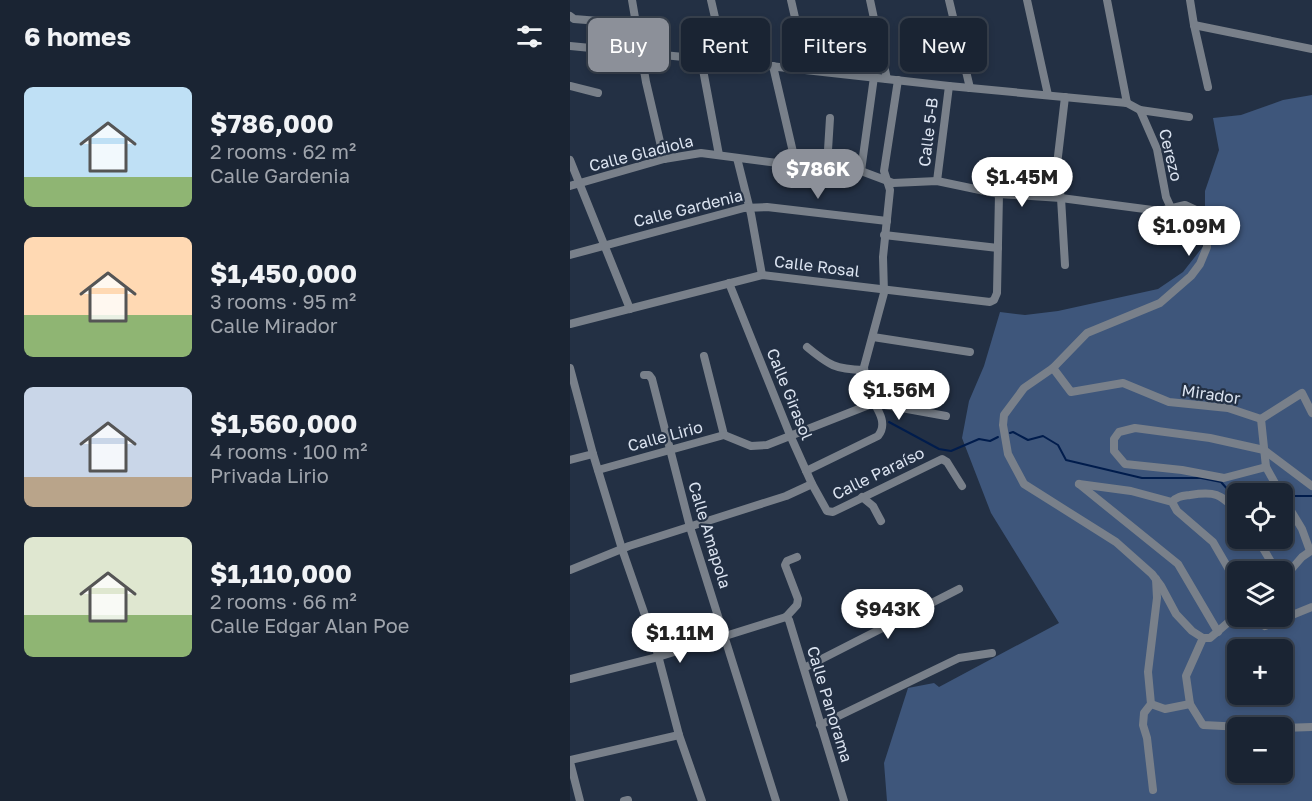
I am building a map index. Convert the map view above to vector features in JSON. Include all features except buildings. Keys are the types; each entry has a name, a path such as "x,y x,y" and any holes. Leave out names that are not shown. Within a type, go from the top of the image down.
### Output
{"street":[{"path":"632,0 636,18"},
{"path":"711,0 715,18"},
{"path":"791,0 795,18"},
{"path":"870,0 887,79"},
{"path":"949,0 970,88"},
{"path":"1027,0 1048,95"},
{"path":"1107,0 1127,103"},
{"path":"1190,0 1208,87"},
{"path":"570,16 574,19 588,20"},
{"path":"1194,25 1312,49"},
{"path":"570,46 588,48"},
{"path":"770,66 782,67"},
{"path":"773,66 796,165"},
{"path":"645,72 664,159"},
{"path":"703,72 719,155"},
{"path":"826,72 1127,103 1140,110 1189,117"},
{"path":"861,171 874,77"},
{"path":"806,471 878,436 882,428 882,421 864,370 884,289 884,235 890,190 884,171 898,80"},
{"path":"570,86 598,93"},
{"name":"Calle 5-B","path":"937,181 949,86"},
{"path":"1048,197 1056,173 1065,97"},
{"name":"Cerezo","path":"1140,110 1158,149 1166,197 1171,208"},
{"path":"830,118 828,150 832,170"},
{"name":"Calle Gladiola","path":"570,186 664,159 690,154 719,155 832,170 849,176 861,171 895,183 937,181 999,194 1060,198 1160,211 1181,205 1194,208 1200,216 1208,247 1196,270 1160,303 1087,333 1053,368 1024,388 1004,415 1005,439 1014,468 1023,484 1108,537 1156,579 1176,614 1192,631 1203,638"},
{"path":"736,158 749,207 762,275"},
{"path":"570,160 630,309"},
{"path":"1056,173 1065,265"},
{"path":"884,235 998,248 999,194"},
{"name":"Calle Gardenia","path":"570,255 749,207 767,207 887,221"},
{"name":"Calle Rosal","path":"570,324 762,275 985,303 994,300 997,293 998,248"},
{"name":"Calle Girasol","path":"729,283 790,435 812,484 829,512"},
{"path":"873,337 970,352"},
{"path":"807,347 833,367 864,370"},
{"path":"704,356 724,435"},
{"path":"570,368 592,454 658,657 679,735 702,801"},
{"name":"Mirador","path":"1053,368 1071,392 1123,383 1169,402 1228,408 1261,419"},
{"name":"Calle Amapola","path":"644,375 649,375 652,379 690,526 776,801"},
{"path":"1275,483 1266,467 1261,419 1302,393 1312,413"},
{"path":"873,400 946,416"},
{"name":"Calle Lirio","path":"598,470 724,435 760,447 873,400"},
{"path":"1266,467 1224,478 1182,470 1125,464 1114,451 1114,439 1119,432 1135,428 1210,438 1264,450 1312,486"},
{"path":"570,460 592,454"},
{"name":"Calle Paraíso","path":"829,512 942,459 947,462 962,486"},
{"path":"570,570 622,549 786,496 812,484"},
{"path":"1218,633 1178,564 1079,484 1131,491 1172,502 1177,511 1213,542 1227,566"},
{"path":"1172,502 1179,497 1212,493 1227,501"},
{"path":"862,497 875,509 881,521"},
{"path":"1293,514 1311,551 1293,567"},
{"path":"570,679 658,657 786,616 797,605 798,599 785,565 787,561 798,557"},
{"path":"1153,790 1147,738 1143,725 1144,713 1151,704 1148,672 1157,598 1156,579"},
{"path":"804,668 959,589"},
{"path":"1293,615 1312,607"},
{"name":"Calle Panorama","path":"786,616 844,801"},
{"path":"1227,624 1210,638 1203,638 1186,676 1190,704 1203,725 1227,726"},
{"path":"820,725 962,657 992,653"},
{"path":"1151,704 1165,709 1190,704"},
{"path":"1293,728 1312,727"},
{"path":"580,801 570,761 679,735"}],"shaded area":[{"path":"1312,95 1312,801 887,801 884,763 908,688 934,683 939,687 1059,623 991,513 962,438 969,401 984,366 1000,312 1025,315 1058,311 1158,289 1183,272 1205,244 1205,191 1219,150 1213,118 1241,115 1283,100"}],"waterway":[{"path":"889,422 939,449 951,451 979,439 990,441 998,437"},
{"path":"1010,433 1013,432 1028,440 1043,436 1058,445 1066,460 1142,478 1201,478 1221,482 1227,489"},
{"path":"1293,496 1312,496"}]}
